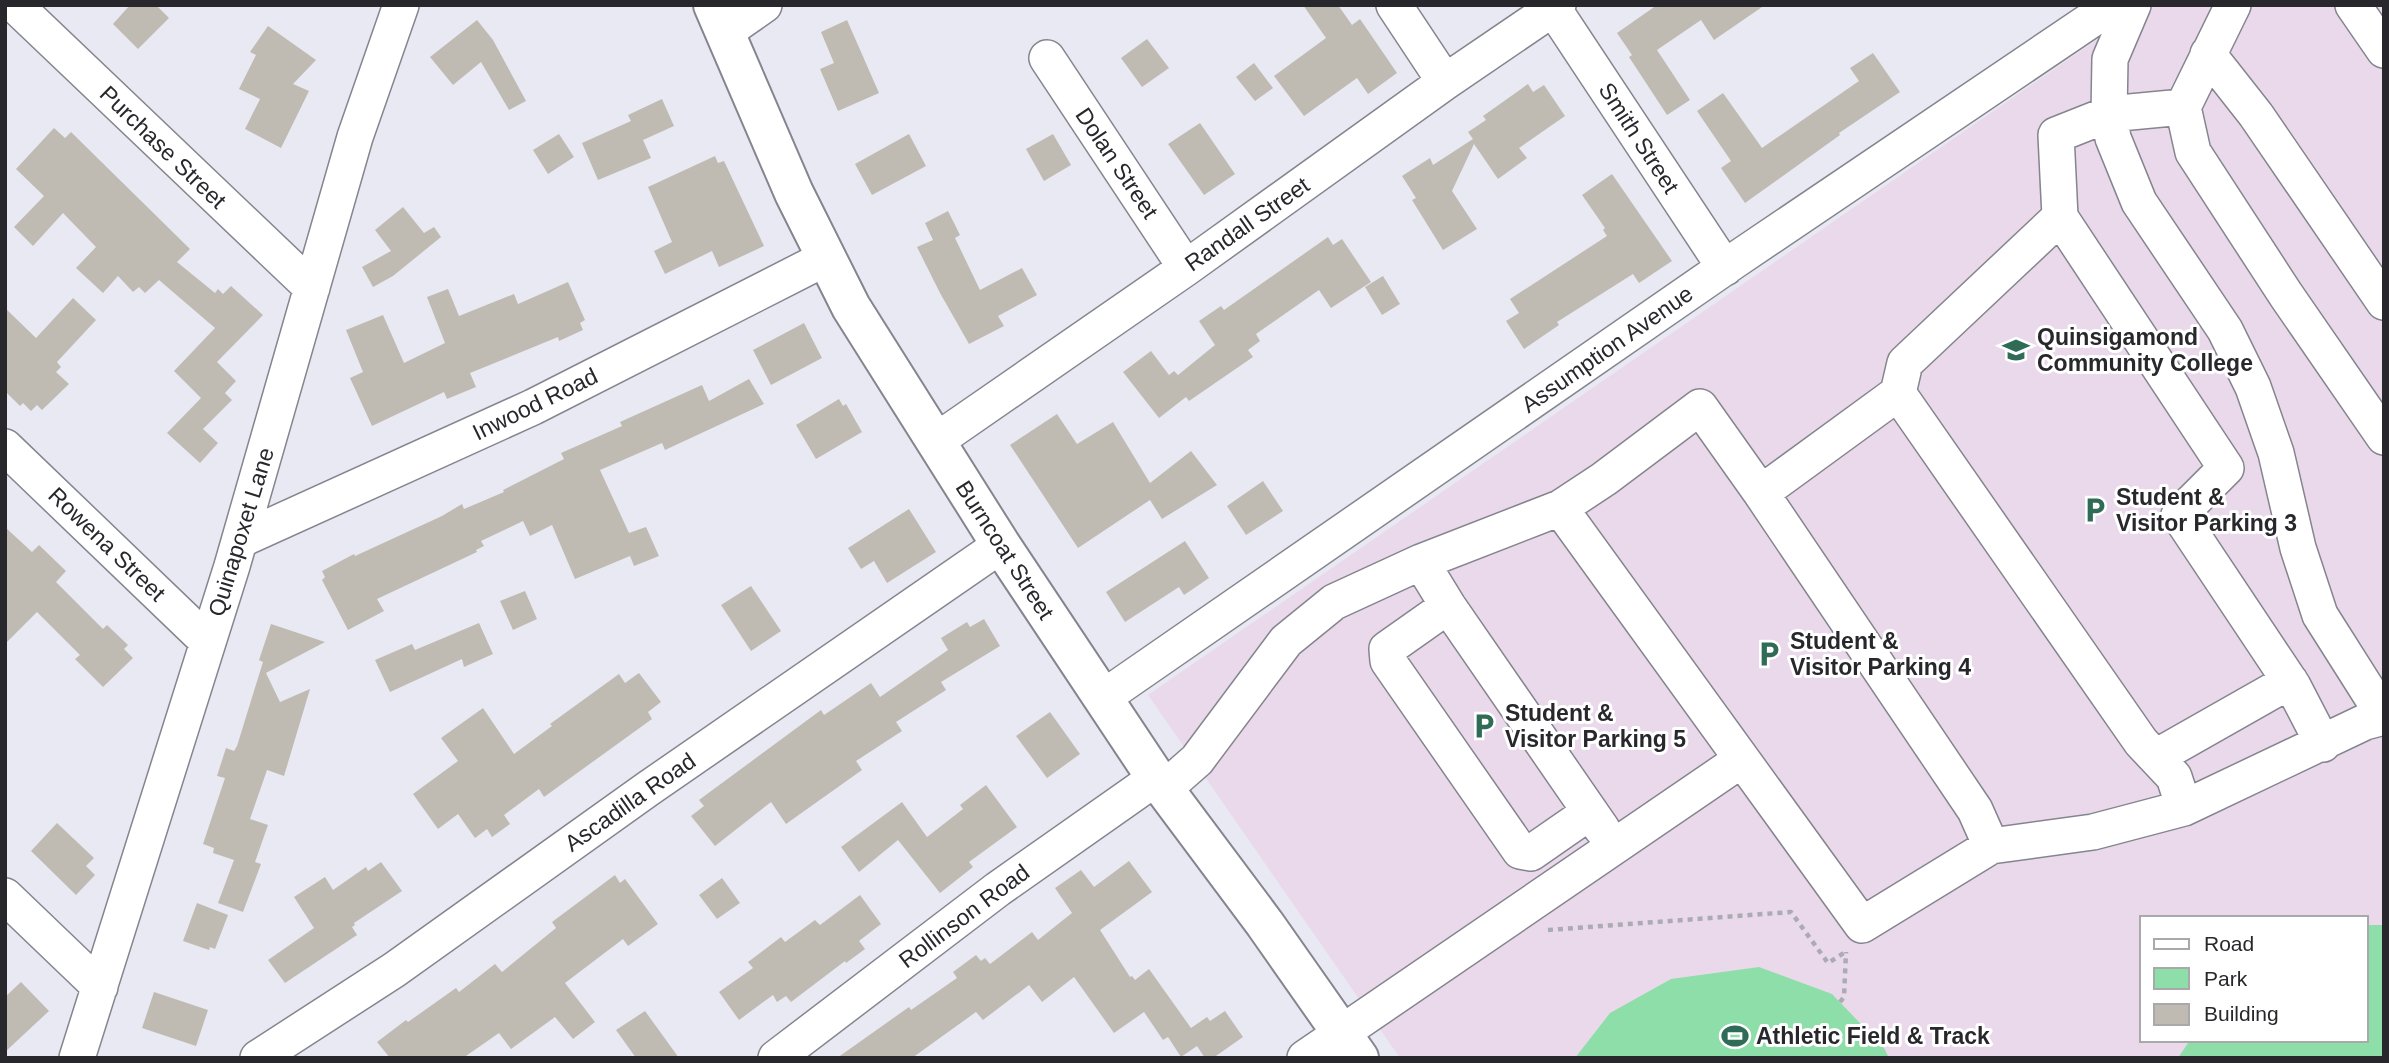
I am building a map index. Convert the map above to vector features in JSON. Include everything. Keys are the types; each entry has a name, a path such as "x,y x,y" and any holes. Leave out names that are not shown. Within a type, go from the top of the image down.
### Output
{"main road":[{"name":"Burncoat Street","path":"719,19 789,181 851,307 1001,545 1160,784 1350,1045"}],"street":[{"name":"Purchase Street","path":"15,5 312,288"},
{"name":"Quinapoxet Lane","path":"79,1057 240,540 355,137 401,5"},
{"path":"719,19 764,5"},
{"path":"1394,5 1446,82"},
{"name":"Assumption Avenue","path":"1104,697 1725,268 2113,5"},
{"path":"1560,508 1862,925 1991,846 2093,832 2184,808 2365,723 2384,717 2320,615 2298,548 2276,453 2253,387 2225,330 2139,202 2113,138 2109,114 2110,59 2133,5"},
{"path":"2233,5 2183,107 2193,152 2278,284 2384,437"},
{"path":"2353,5 2384,50"},
{"name":"Randall Street","path":"936,441 1555,7"},
{"name":"Smith Street","path":"1555,7 1725,268"},
{"path":"2208,54 2256,115 2384,302"},
{"name":"Dolan Street","path":"1047,58 1186,268"},
{"path":"2183,107 2109,114 2056,135 2060,217 2226,468 2179,515 2290,681 2323,744"},
{"path":"1991,846 1975,810 1761,493 1898,393 1905,363 2060,217"},
{"name":"Inwood Road","path":"240,540 533,407 826,258"},
{"path":"1898,393 2141,742 2174,777 2184,808"},
{"name":"Rollinson Road","path":"776,1058 998,889 1197,760 1286,641 1334,602 1421,562 1560,508 1604,479 1700,407 1761,493"},
{"name":"Rowena Street","path":"5,447 208,642"},
{"name":"Ascadilla Road","path":"258,1058 394,970 649,788 1001,545"},
{"path":"1421,562 1448,606 1614,847"},
{"path":"1448,606 1387,649 1388,661 1520,851 1531,853 1590,812"},
{"path":"2155,757 2290,681"},
{"path":"1305,1058 1350,1045 1614,847 1741,760"},
{"path":"5,896 100,987"}],"path":[{"path":"1542,931 1791,912 1828,964"},
{"path":"1840,1002 1844,997 1847,951"}],"shaded area":[{"name":"Quinsigamond Community College","path":"2147,5 2384,5 2384,1058 1400,1058 1148,695"}],"green space":[{"path":"2368,925 2384,925 2384,1058 2178,1058 2189,1042 2368,1042"},
{"path":"1759,967 1832,994 1884,1048 1889,1058 1575,1058 1610,1013 1671,979"}],"building":[{"path":"130,5 156,5 169,18 138,49 113,24"},
{"path":"1303,5 1338,5 1352,25 1360,19 1397,73 1368,94 1357,78 1304,116 1274,76 1326,38"},
{"path":"1657,5 1765,5 1714,40 1701,20 1657,50 1690,100 1667,115 1629,57 1632,55 1617,33"},
{"path":"477,20 493,40 526,101 509,110 481,62 453,85 430,57"},
{"path":"847,20 879,93 838,111 820,69 834,63 821,32"},
{"path":"268,26 316,60 293,84 309,91 281,148 245,129 260,99 239,89 256,55 250,52"},
{"path":"1147,39 1169,68 1142,87 1121,58"},
{"path":"1873,53 1900,92 1839,133 1840,135 1745,203 1721,168 1731,161 1697,111 1723,93 1762,148 1859,81 1850,68"},
{"path":"1254,63 1273,88 1255,101 1236,77"},
{"path":"1528,84 1533,92 1544,85 1565,116 1519,148 1527,158 1498,179 1474,144 1452,191 1477,229 1443,250 1412,200 1416,198 1402,176 1430,158 1433,165 1473,139 1468,132 1486,120 1483,116"},
{"path":"662,99 674,126 643,140 651,158 598,180 582,143 631,121 628,115"},
{"path":"1200,123 1235,174 1204,195 1168,144"},
{"path":"54,128 65,138 71,132 190,249 177,262 215,293 218,289 223,294 231,286 263,315 217,362 236,381 225,393 232,400 203,429 218,443 200,463 167,433 201,398 174,371 215,328 159,280 145,293 139,287 133,292 118,276 103,293 76,268 96,247 63,213 33,246 14,227 44,196 16,169"},
{"path":"559,134 574,157 548,174 533,150"},
{"path":"909,134 926,166 872,195 855,164"},
{"path":"1053,134 1071,165 1044,181 1026,149"},
{"path":"715,156 718,163 724,161 764,246 719,267 712,251 665,274 654,251 672,242 648,187"},
{"path":"1612,174 1672,261 1639,283 1633,274 1557,322 1559,325 1524,349 1506,321 1519,313 1510,299 1607,236 1603,230 1605,228 1582,195"},
{"path":"403,207 424,233 434,227 441,237 393,276 373,287 362,267 391,251 375,230"},
{"path":"948,211 960,235 955,238 980,290 1022,268 1037,295 998,316 1004,326 969,344 917,247 933,240 925,223"},
{"path":"1328,237 1333,245 1342,239 1371,282 1331,308 1319,290 1256,334 1260,341 1248,350 1253,357 1189,401 1186,397 1159,418 1123,372 1151,351 1169,375 1174,371 1178,375 1215,345 1199,321 1221,306 1224,310"},
{"path":"1383,276 1400,304 1382,315 1365,287"},
{"path":"568,282 585,320 580,323 583,330 559,341 558,337 470,373 476,387 447,399 444,392 372,426 350,378 363,372 346,330 383,315 404,363 445,343 427,297 448,289 459,316 514,294 518,304"},
{"path":"73,298 96,320 57,362 61,367 56,372 69,384 42,410 37,405 31,411 23,403 20,406 5,391 5,308 36,338"},
{"path":"804,323 822,358 771,385 753,350"},
{"path":"749,379 764,404 665,450 662,443 600,470 629,533 646,527 659,556 634,566 630,556 575,579 552,525 530,536 523,521 481,541 484,546 476,550 477,552 377,599 384,611 348,630 322,580 325,577 322,571 354,554 355,556 442,516 462,504 464,509 504,492 503,490 564,459 561,453 622,426 620,422 702,385 709,401"},
{"path":"839,399 843,406 846,404 862,432 816,459 796,425"},
{"path":"1057,414 1077,444 1113,422 1150,483 1191,451 1217,485 1162,519 1150,500 1078,548 1010,445"},
{"path":"1263,481 1283,511 1246,535 1227,506"},
{"path":"909,509 936,552 887,583 874,561 861,569 848,548"},
{"path":"5,527 32,552 39,545 66,571 56,582 103,629 107,625 128,645 124,649 133,658 103,687 75,659 80,655 37,612 5,644"},
{"path":"1185,541 1209,578 1184,595 1179,587 1125,622 1106,592"},
{"path":"751,586 781,631 751,651 721,605"},
{"path":"525,591 537,619 513,630 500,601"},
{"path":"984,619 1000,646 941,682 946,690 896,722 902,731 856,761 862,770 786,824 771,802 715,846 691,816 704,806 699,800 821,710 824,715 871,683 880,697 948,650 941,638 967,622 970,627"},
{"path":"479,623 493,654 464,667 462,659 390,692 375,660 412,644 415,650"},
{"path":"271,624 325,642 266,673 280,702 310,689 284,776 267,770 250,819 268,825 255,862 261,864 243,912 218,903 234,860 213,853 214,848 203,844 225,778 217,776 226,748 234,751 237,746 263,662 259,660"},
{"path":"639,673 661,702 648,712 652,719 544,797 539,789 504,815 510,824 492,837 487,829 475,838 458,814 438,829 413,794 458,761 441,738 483,708 514,754 619,674 625,683"},
{"path":"1050,712 1080,754 1047,778 1016,736"},
{"path":"986,785 1017,827 969,862 973,867 940,893 898,840 859,872 841,847 902,802 927,837 963,809 960,805"},
{"path":"57,823 94,858 86,866 95,875 76,895 31,851"},
{"path":"1129,861 1152,892 1100,930 1130,977 1135,980 1149,969 1191,1028 1207,1017 1210,1021 1225,1011 1243,1037 1213,1058 1205,1058 1197,1046 1181,1057 1168,1037 1163,1040 1144,1012 1114,1033 1074,977 1042,1002 1029,985 983,1020 976,1012 912,1058 837,1058 909,1007 911,1010 957,978 953,972 976,955 981,961 985,958 990,964 1032,932 1038,940 1072,913 1055,888 1081,870 1094,887"},
{"path":"381,862 402,891 354,923 352,927 357,935 285,983 268,960 314,928 294,897 325,877 333,890 366,867 368,871"},
{"path":"615,875 620,883 625,879 658,924 628,946 623,939 565,983 595,1022 573,1039 555,1017 511,1049 499,1033 463,1058 390,1058 377,1042 456,988 459,992 495,964 502,972 556,928 552,922"},
{"path":"722,878 740,903 717,919 699,895"},
{"path":"860,895 881,924 859,941 865,949 791,1002 786,996 777,1002 773,995 739,1020 719,992 753,968 748,962 781,937 785,942 815,920 820,925"},
{"path":"197,903 228,915 215,949 210,947 209,950 183,941"},
{"path":"21,982 49,1011 5,1052 5,997"},
{"path":"154,992 208,1010 196,1046 142,1028"},
{"path":"645,1011 679,1058 636,1058 616,1030"}],"place":[{"name":"Quinsigamond Community College","path":"2016,350"},
{"name":"Student & Visitor Parking 3","path":"2095,510"},
{"name":"Student & Visitor Parking 4","path":"1769,654"},
{"name":"Student & Visitor Parking 5","path":"1484,726"},
{"name":"Athletic Field & Track","path":"1735,1036"}]}
